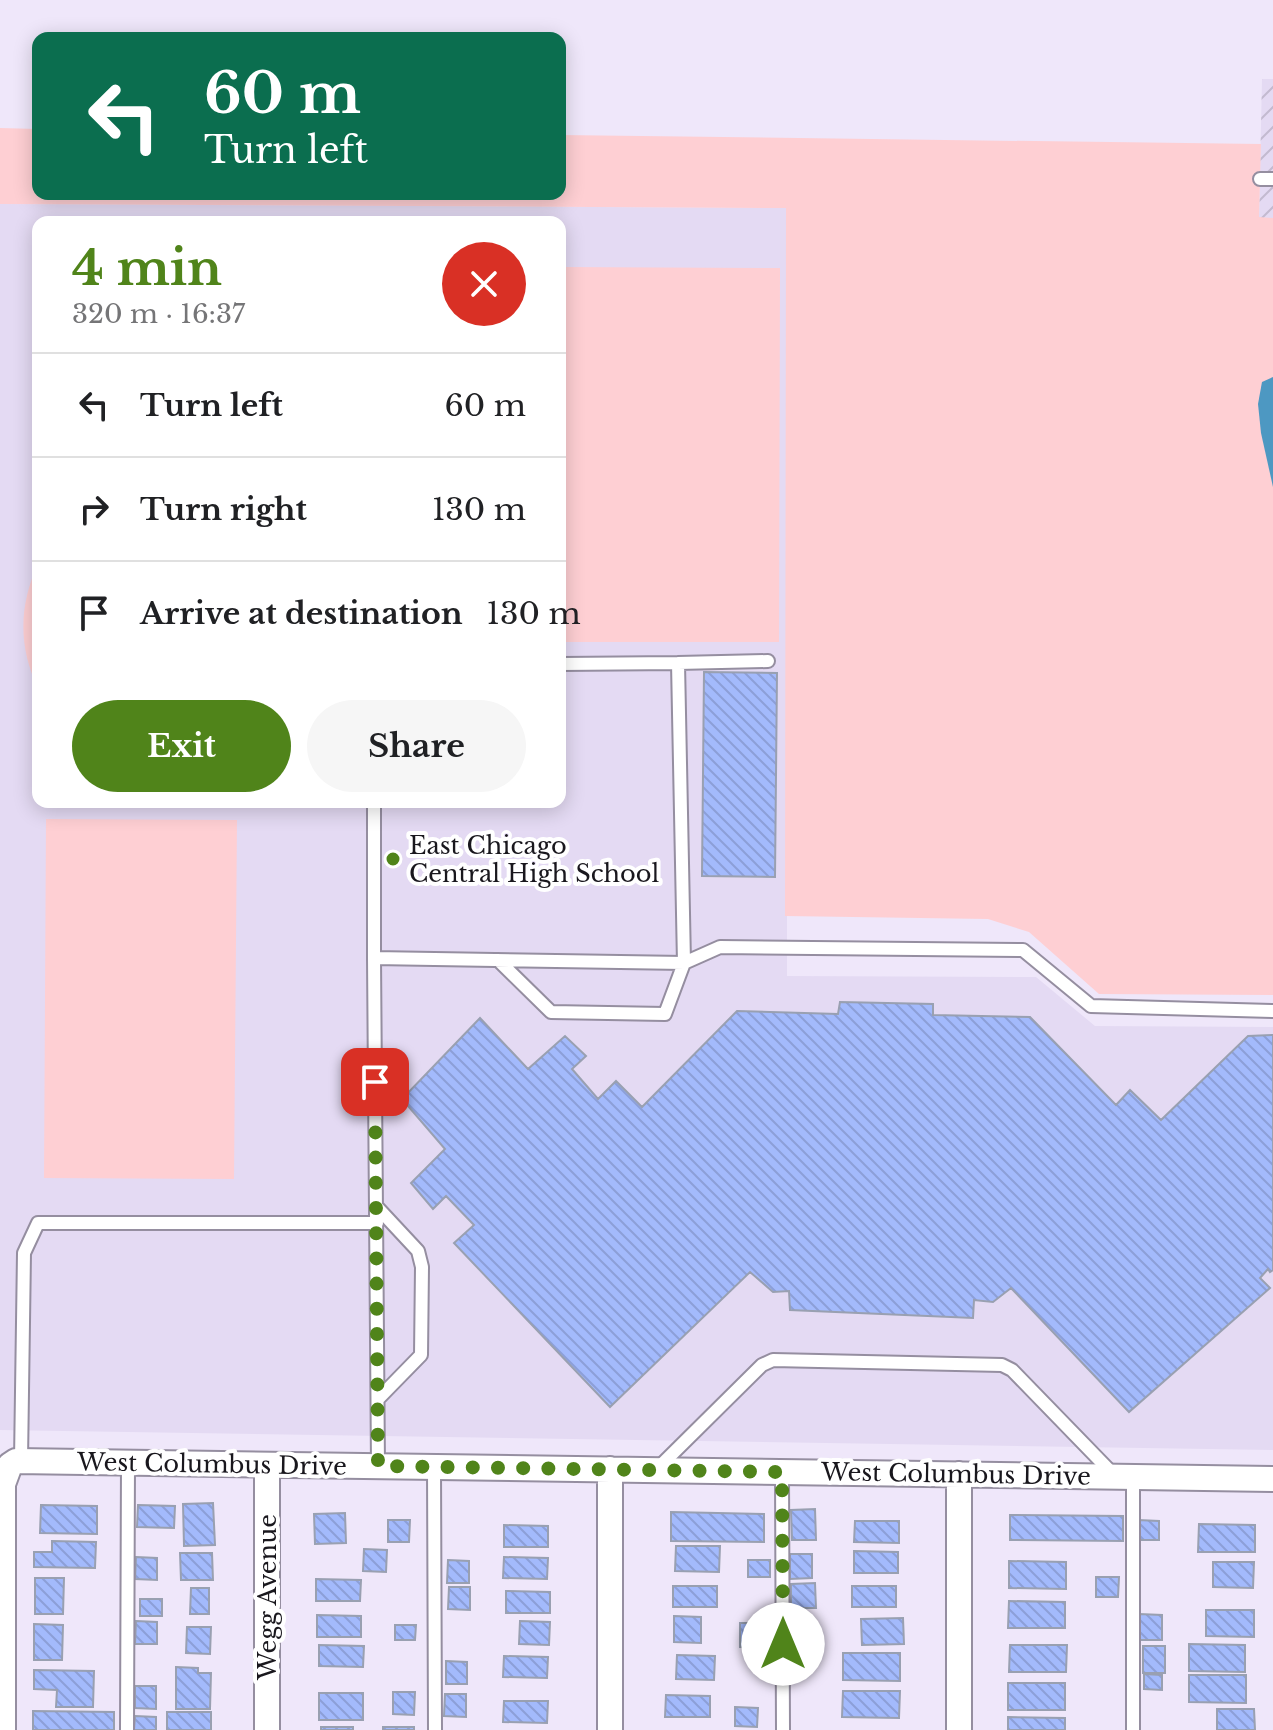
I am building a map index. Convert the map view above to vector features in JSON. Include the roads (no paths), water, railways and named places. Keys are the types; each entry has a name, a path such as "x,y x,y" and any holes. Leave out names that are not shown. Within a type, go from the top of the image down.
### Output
{"street":[{"name":"West Columbus Drive","path":"18,1461 1273,1479"},
{"path":"3,1730 3,1484 5,1473 18,1461"},
{"name":"Wegg Avenue","path":"267,1465 267,1730"},
{"path":"610,1469 610,1730"},
{"path":"959,1474 959,1730"}],"lane":[{"path":"566,664 768,661"},
{"path":"498,960 551,1012 665,1014 684,963 678,663"},
{"path":"374,808 378,1466"},
{"path":"374,958 684,963 720,947 1023,950 1091,1006 1273,1011"},
{"path":"377,1207 418,1251 422,1267 421,1355 378,1399"},
{"path":"18,1461 24,1253 38,1223 377,1223"},
{"path":"656,1470 762,1365 773,1360 1002,1365 1012,1370 1124,1477 1133,1730"},
{"path":"127,1730 128,1463"},
{"path":"434,1467 435,1730"},
{"path":"782,1472 783,1730"}],"water":[{"path":"1273,377 1273,487 1258,404 1262,382"}],"place":[{"name":"East Chicago Central High School","path":"393,859"}]}
